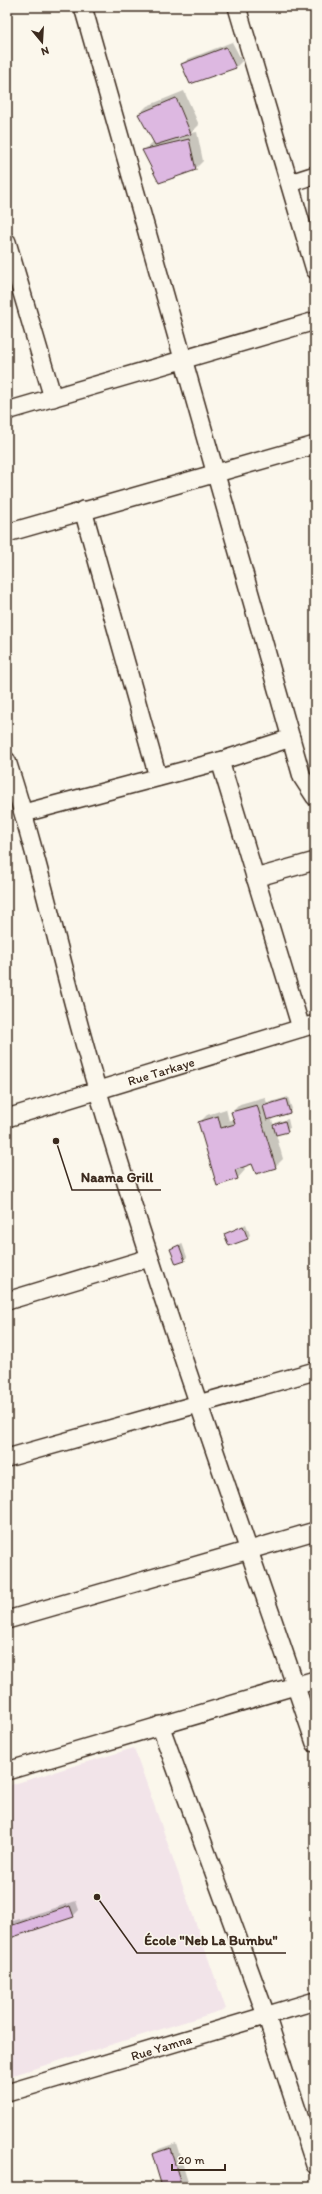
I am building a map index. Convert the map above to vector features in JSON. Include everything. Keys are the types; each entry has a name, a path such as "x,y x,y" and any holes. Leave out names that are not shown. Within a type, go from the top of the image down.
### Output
{"street":[{"path":"83,7 183,360 217,472 302,777 315,797"},
{"path":"237,7 315,270"},
{"path":"290,183 315,175"},
{"path":"7,242 53,398"},
{"path":"7,411 315,321"},
{"path":"7,533 83,510 315,445"},
{"path":"83,510 158,777"},
{"path":"24,812 220,761 291,738"},
{"path":"7,760 24,812 98,1091 149,1258 315,1743"},
{"path":"220,761 255,878 308,1026"},
{"path":"255,878 315,861"},
{"name":"Rue Tarkaye","path":"7,1118 308,1026"},
{"path":"7,1301 149,1258"},
{"path":"7,1458 315,1371"},
{"path":"7,1620 315,1531"},
{"path":"7,1771 315,1680"},
{"path":"160,1725 266,2015 315,2165"},
{"name":"Rue Yamna","path":"7,2093 315,2000"}],"shaded area":[{"path":"134,1748 226,2009 7,2077 7,1786"}],"building":[{"path":"226,47 236,68 190,84 181,64"},
{"path":"176,98 191,134 155,145 138,114"},
{"path":"189,139 196,170 159,183 142,150"},
{"path":"286,1099 290,1113 267,1120 263,1106"},
{"path":"257,1105 276,1168 256,1174 252,1164 235,1170 238,1179 217,1186 198,1122 218,1116 221,1128 235,1124 231,1112"},
{"path":"285,1121 288,1132 276,1135 273,1125"},
{"path":"243,1226 248,1239 229,1246 224,1234"},
{"path":"179,1245 185,1261 176,1264 170,1249"},
{"path":"70,1906 74,1917 7,1939 7,1927"},
{"path":"170,2148 182,2187 162,2187 152,2154"}],"place":[{"name":"Naama Grill","path":"56,1141"},
{"name":"École \"Neb La Bumbu\"","path":"97,1897"}]}
